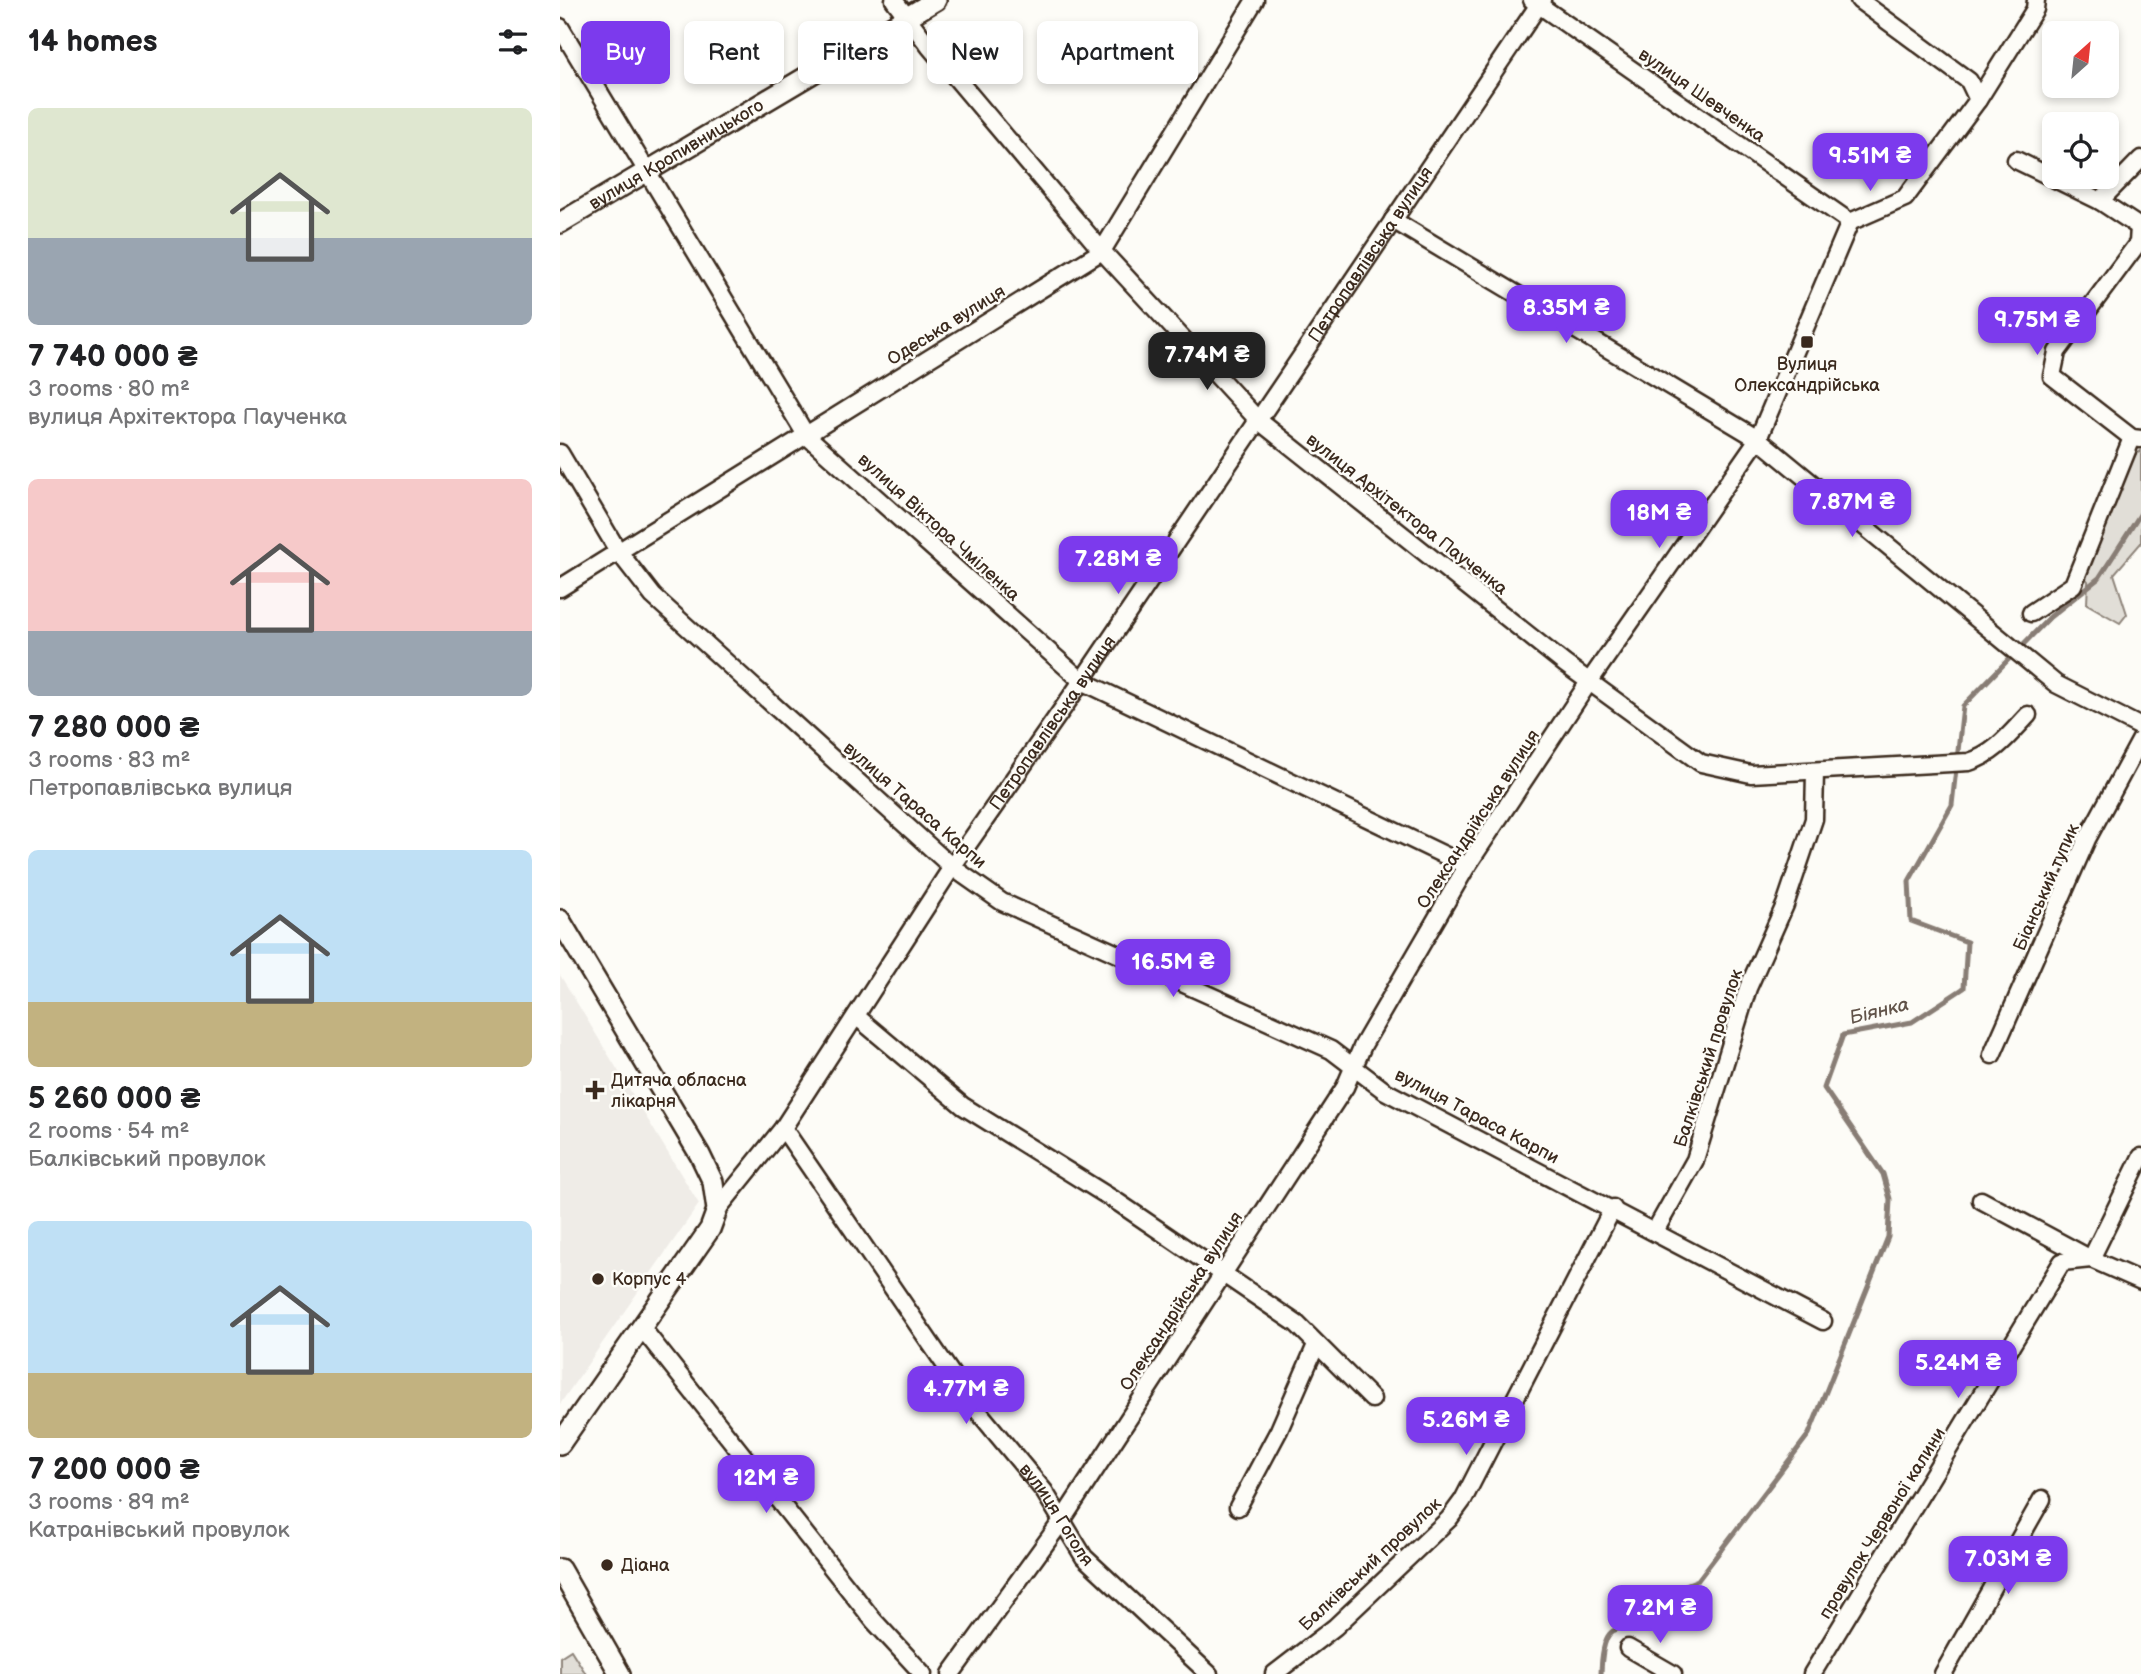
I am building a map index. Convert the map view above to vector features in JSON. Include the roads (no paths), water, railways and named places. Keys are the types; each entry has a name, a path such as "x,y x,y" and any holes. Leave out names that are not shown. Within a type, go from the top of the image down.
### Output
{"main road":[{"name":"вулиця Кропивницького","path":"560,223 936,0"},
{"path":"560,919 700,1155 713,1182 717,1210"},
{"name":"Петропавлівська вулиця","path":"560,1444 697,1250 717,1210"},
{"path":"560,1569 620,1674"}],"street":[{"name":"вулиця Архітектора Паученка","path":"894,0 907,19 1102,251 1258,420 1589,682 1701,763 1751,774 1969,761 1981,758 2002,744 2028,715"},
{"name":"Одеська вулиця","path":"560,588 1102,251 1255,0"},
{"path":"1858,0 1969,81 1978,100"},
{"path":"1850,222 1905,198 1978,100 2035,9 2036,0"},
{"name":"Петропавлівська вулиця","path":"717,1210 783,1128 951,867 1082,681 1537,2"},
{"name":"вулиця Шевченка","path":"1537,2 1850,222"},
{"name":"вулиця Віктора Чміленка","path":"560,27 806,435 1082,681 1467,866"},
{"path":"2100,201 2141,159"},
{"path":"2016,160 2100,201 2140,228 2138,243 2057,352 2052,376 2136,439 2073,585 2031,613"},
{"path":"1393,220 1758,439 2056,684 2096,707 2141,727"},
{"name":"Олександрійська вулиця","path":"951,1674 1061,1522 1345,1087 1467,866 1589,682 1758,439 1850,222"},
{"name":"вулиця Тараса Карпи","path":"560,453 618,551 653,596 951,867 1002,902 1331,1050 1385,1091 1613,1208 1823,1321"},
{"name":"Біанський тупик","path":"1992,1055 2087,839 2141,738"},
{"name":"Балківський провулок","path":"1655,1231 1695,1160 1748,988 1785,905 1814,819 1815,771"},
{"path":"856,1016 963,1107 1223,1271 1297,1324 1372,1399"},
{"name":"вулиця Гоголя","path":"783,1128 972,1404 1044,1491 1084,1557 1209,1674"},
{"path":"2091,1259 2141,1157"},
{"path":"1981,1200 2091,1259 2141,1282"},
{"name":"Балківський провулок","path":"1274,1674 1335,1627 1449,1519 1463,1500 1613,1208"},
{"name":"провулок Червоної калини","path":"1812,1674 2062,1262 2091,1259"},
{"path":"642,1328 874,1621 923,1674"},
{"path":"1238,1507 1285,1418 1316,1345"},
{"path":"1943,1674 2042,1499"},
{"path":"1628,1648 1673,1674"}],"waterway":[{"name":"Біянка","path":"1601,1674 1603,1652 1612,1631 1643,1624 1652,1615 1658,1596 1698,1580 1809,1434 1888,1237 1890,1199 1883,1174 1824,1088 1843,1035 1912,1022 1964,988 1967,942 1911,921 1909,881 1952,805 1963,706 2050,617 2099,578 2141,513"}],"place":[{"name":"Вулиця Олександрійська","path":"1807,342"},
{"name":"Дитяча обласна лікарня","path":"595,1090"},
{"name":"Корпус 4","path":"598,1279"},
{"name":"Діана","path":"607,1565"}]}
